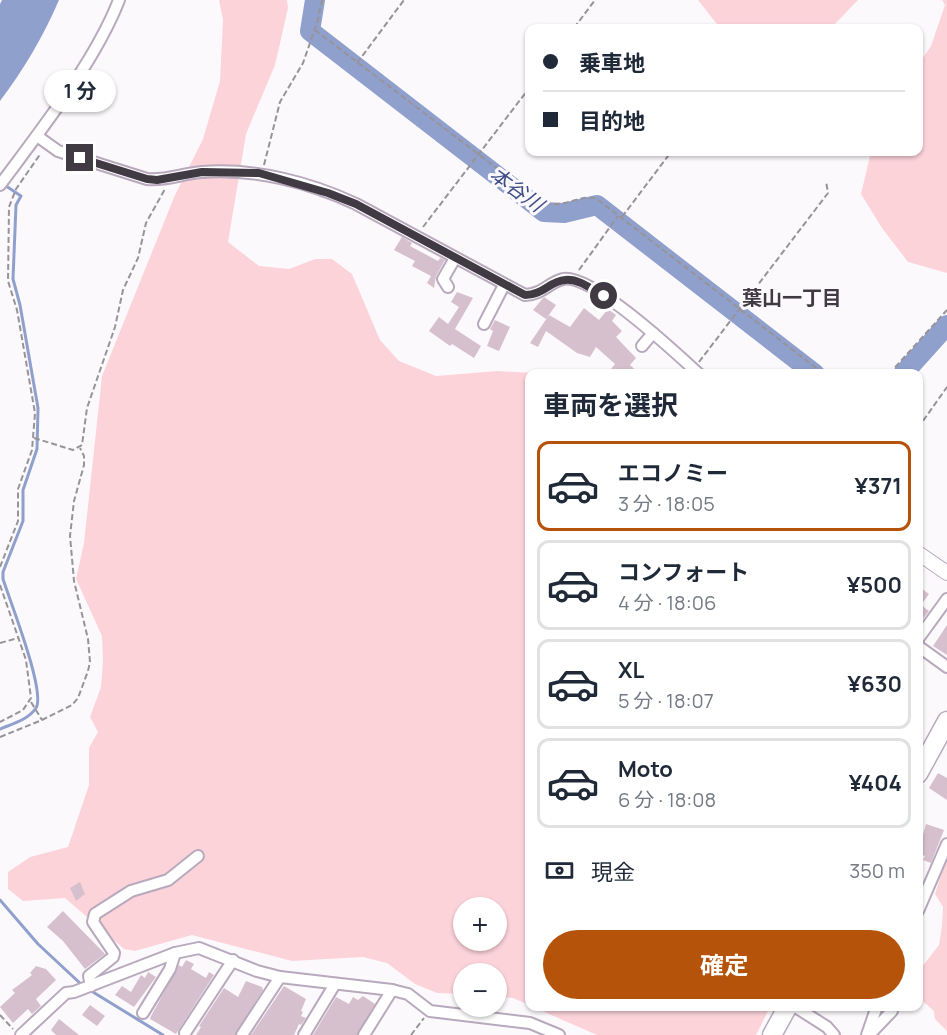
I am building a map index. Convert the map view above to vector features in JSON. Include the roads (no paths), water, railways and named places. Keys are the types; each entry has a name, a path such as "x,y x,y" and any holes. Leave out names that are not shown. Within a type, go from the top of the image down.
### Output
{"main road":[{"path":"923,765 946,724"},
{"path":"772,1035 785,1011"}],"street":[{"path":"0,185 37,136 94,51 119,0"},
{"path":"37,136 58,151 147,179 202,172 260,174 342,197 525,295 533,295 562,279 572,280 604,296 653,333 692,369"},
{"path":"448,287 443,279 455,258"},
{"path":"484,324 504,285"},
{"path":"642,346 653,333"},
{"path":"923,556 947,573"},
{"path":"923,632 947,599"},
{"path":"923,650 947,667"},
{"path":"923,899 947,844"},
{"path":"91,986 89,976 113,957 114,953 93,922 95,914 131,891 168,880 198,856"},
{"path":"20,1035 66,993 91,986 175,952 199,948 257,971 280,977 392,990 408,994 430,1011 530,1023 559,1035"},
{"path":"143,1013 170,969 175,952"},
{"path":"185,1034 233,960"},
{"path":"242,1035 280,977"},
{"path":"304,1035 335,984"},
{"path":"364,1035 392,990"},
{"path":"802,1011 827,1027 834,1035"},
{"path":"868,1035 875,1011"},
{"path":"868,1035 892,1011"}],"water":[{"path":"2,0 59,0 32,52 0,101 0,4"}],"waterway":[{"name":"本谷川","path":"315,0 310,31 544,212 564,213 597,205 809,369"},
{"path":"0,729 29,716 36,708 38,699 32,666 3,579 3,572 23,521 23,490 37,449 38,408 20,305 13,279 16,205 21,196 3,184"},
{"name":"本谷川","path":"907,369 947,325"},
{"path":"0,900 38,944 82,985"},
{"path":"88,989 163,1035"}],"district":[{"name":"葉山一丁目","path":"792,297"}]}
